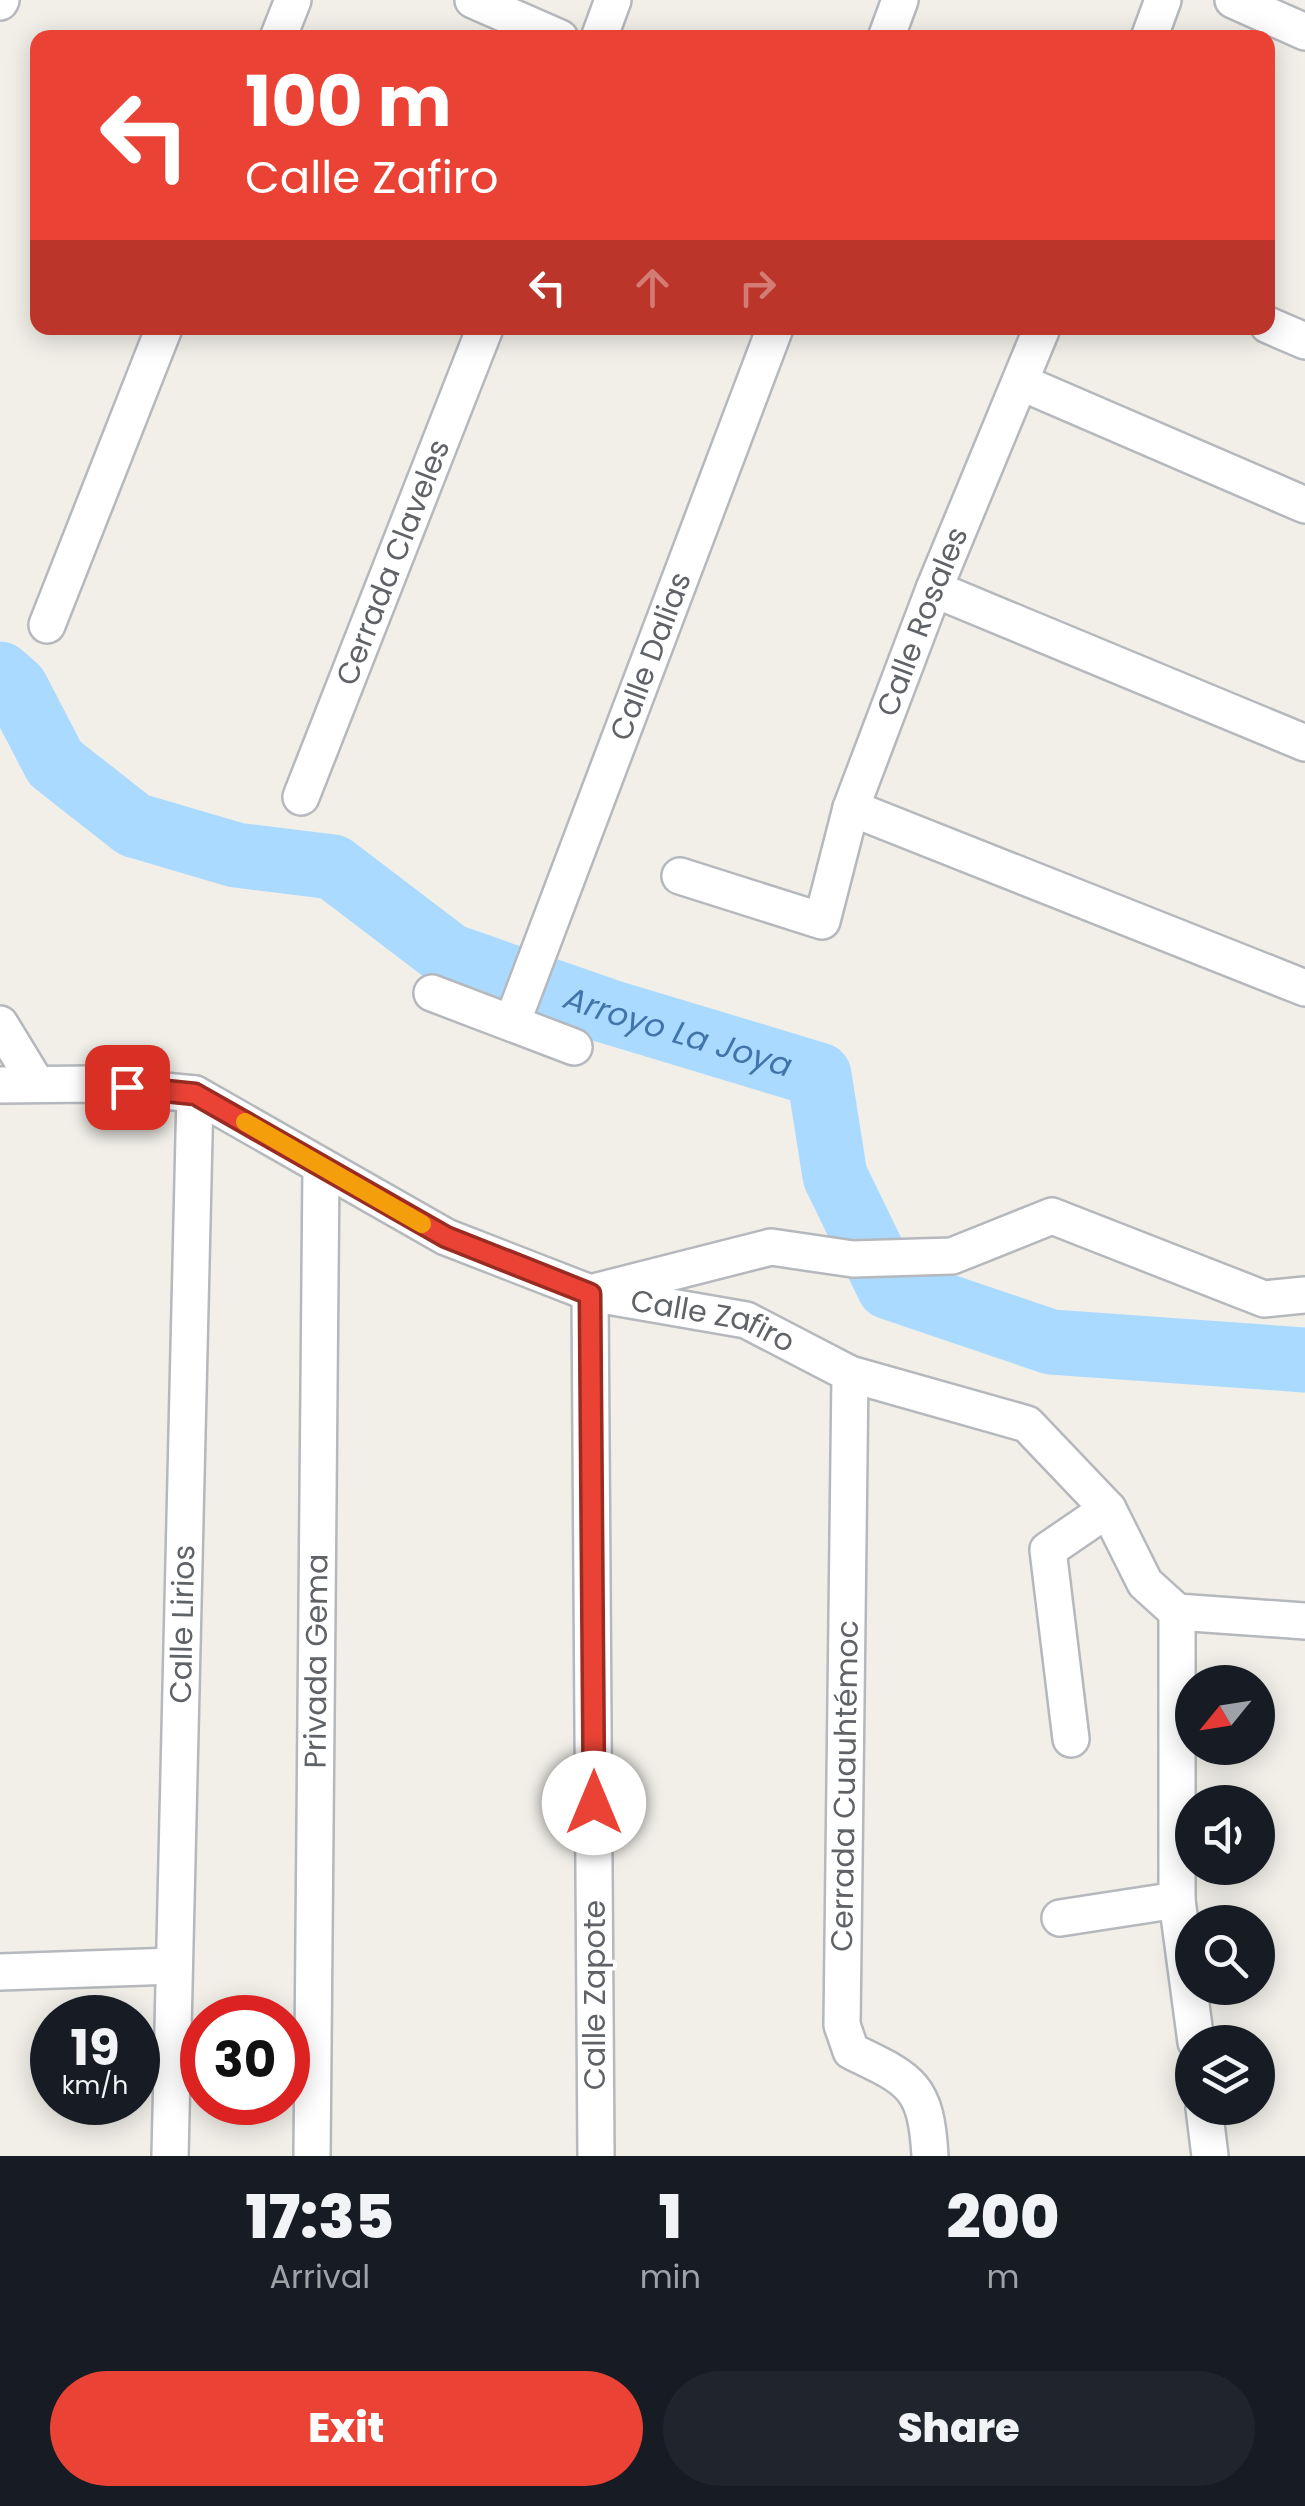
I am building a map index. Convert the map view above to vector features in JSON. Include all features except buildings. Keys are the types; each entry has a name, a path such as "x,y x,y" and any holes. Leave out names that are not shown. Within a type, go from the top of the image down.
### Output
{"street":[{"path":"281,30 293,0"},
{"path":"472,0 541,30"},
{"path":"602,30 613,0"},
{"path":"889,30 900,0"},
{"path":"1152,30 1163,0"},
{"path":"1232,0 1305,32"},
{"path":"1275,327 1305,341"},
{"path":"47,625 161,335"},
{"name":"Cerrada Claveles","path":"302,797 482,335"},
{"name":"Calle Dalias","path":"512,1023 772,335"},
{"name":"Calle Rosales","path":"680,876 822,921 851,808 934,589 1039,335"},
{"path":"1020,382 1305,505"},
{"path":"934,589 1305,743"},
{"path":"851,808 1305,988"},
{"path":"432,993 574,1046"},
{"path":"0,1024 36,1083"},
{"name":"Calle Zafiro","path":"0,1085 93,1084 195,1094 446,1237 590,1294 746,1320 850,1374 1027,1424 1108,1508 1144,1583 1177,1612"},
{"name":"Calle Lirios","path":"170,2156 195,1094"},
{"name":"Privada Gema","path":"312,2156 320,1167"},
{"path":"590,1294 771,1247 853,1260 952,1256 1052,1216 1264,1298 1305,1295"},
{"name":"Calle Zapote","path":"590,1294 596,2156"},
{"name":"Cerrada Cuauhtémoc","path":"850,1374 842,2025 851,2051 892,2070 916,2088 928,2120 930,2156"},
{"path":"1071,1739 1048,1550 1108,1508"},
{"path":"1194,2025 1177,1900 1177,1612 1305,1621"},
{"path":"1060,1918 1177,1900"},
{"path":"0,1972 174,1966"},
{"path":"1206,2125 1210,2156"}],"waterway":[{"name":"Arroyo La Joya","path":"0,674 16,688 55,763 134,825 236,855 333,867 450,956 607,1011 819,1075 835,1176 889,1287 1051,1342 1305,1360"}],"slow traffic":[{"path":"245,1122 422,1224"}],"route":[{"path":"127,1087 195,1094 446,1237 590,1294 594,1803"}]}
